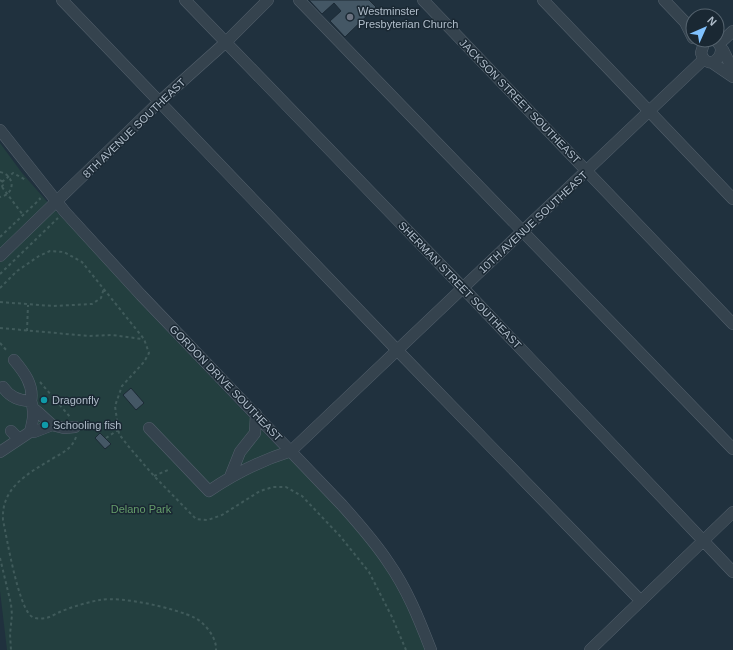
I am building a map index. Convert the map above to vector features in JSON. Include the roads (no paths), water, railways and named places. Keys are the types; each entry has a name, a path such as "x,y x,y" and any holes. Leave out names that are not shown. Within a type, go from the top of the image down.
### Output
{"street":[{"path":"62,0 397,350 642,601"},
{"name":"SHERMAN STREET SOUTHEAST","path":"185,0 463,288 733,572"},
{"name":"8TH AVENUE SOUTHEAST","path":"0,256 159,102 226,42 268,0"},
{"path":"299,0 733,448"},
{"name":"JACKSON STREET SOUTHEAST","path":"423,0 733,324"},
{"path":"543,0 733,198"},
{"path":"664,0 685,20"},
{"path":"699,48 705,58 733,77"},
{"path":"702,48 705,58 715,62 721,57 718,48"},
{"path":"720,48 733,70"},
{"name":"10TH AVENUE SOUTHEAST","path":"291,452 705,58"},
{"name":"GORDON DRIVE SOUTHEAST","path":"0,130 56,202 366,532 388,562 418,615 431,650"},
{"path":"14,360 25,374 29,382 32,395 32,424 30,432"},
{"path":"1,385 9,394 32,405 52,425 64,428 75,427"},
{"path":"230,477 240,452 255,433 256,414"},
{"path":"0,452 15,435 34,432 52,425"},
{"path":"149,428 209,491 230,477 276,456 291,452"},
{"path":"590,650 733,512"}],"place":[{"name":"Westminster Presbyterian Church","path":"350,17"},
{"name":"Dragonfly","path":"44,400"},
{"name":"Schooling fish","path":"45,425"}],"park label":[{"name":"Delano Park","path":"141,509"}]}
